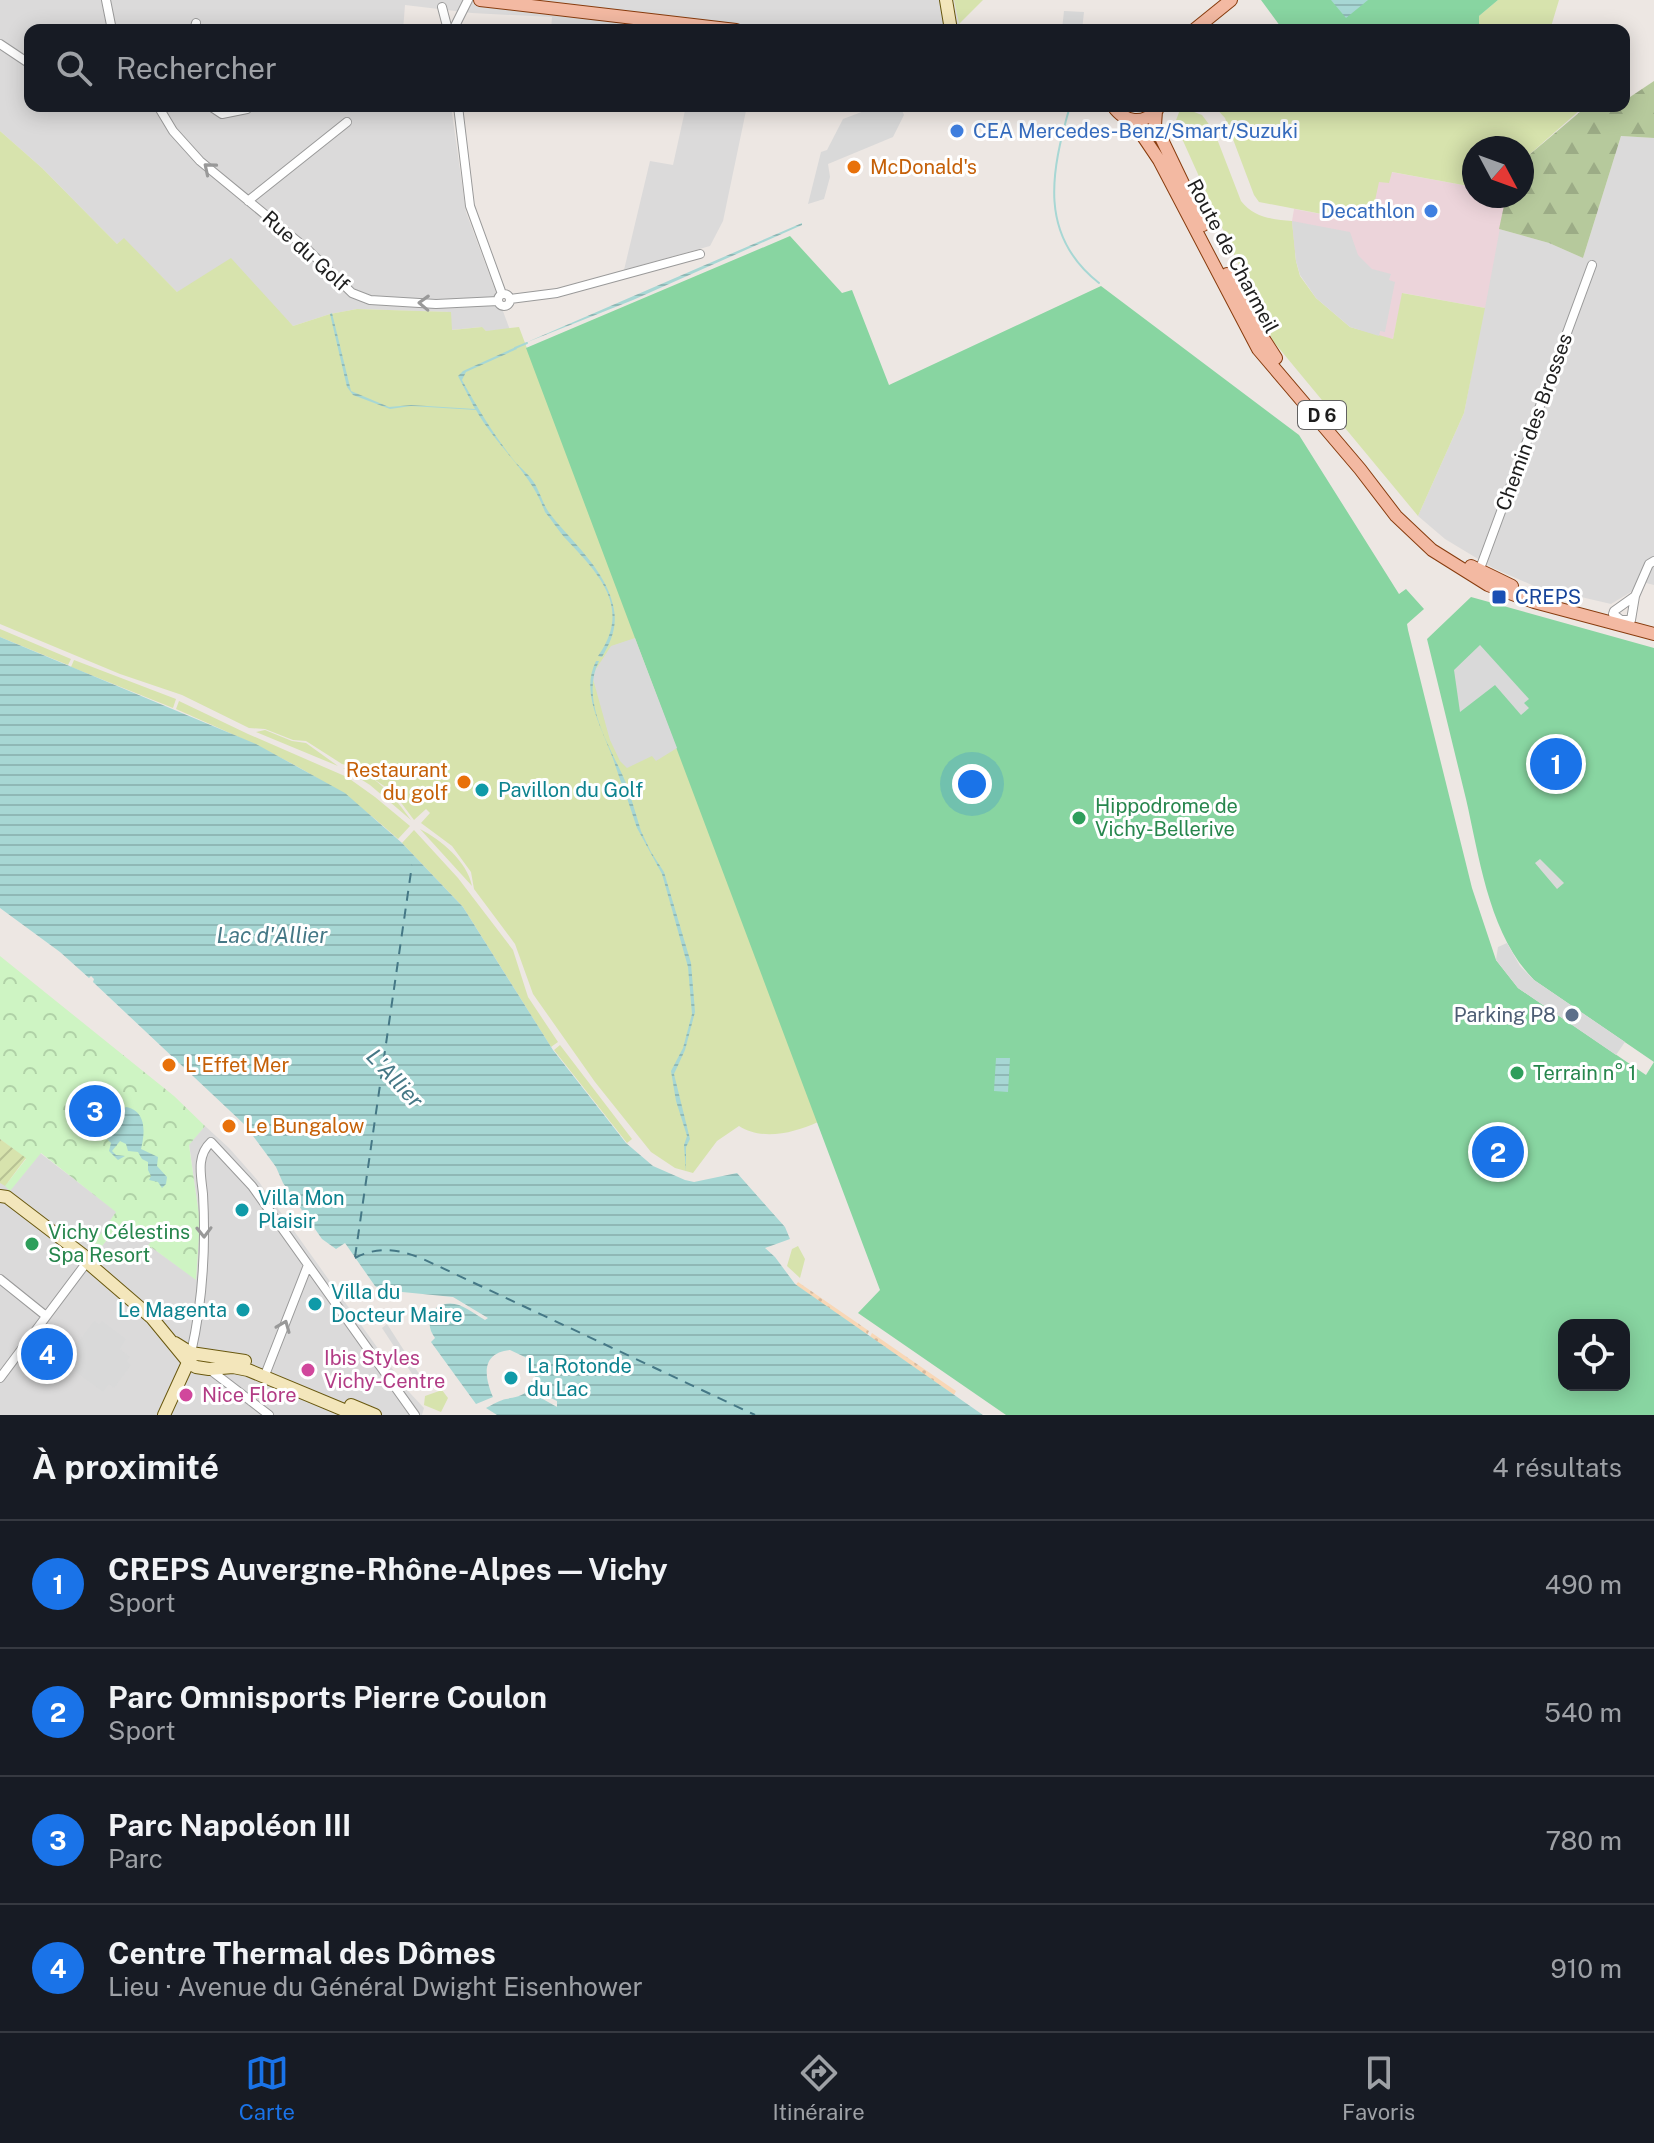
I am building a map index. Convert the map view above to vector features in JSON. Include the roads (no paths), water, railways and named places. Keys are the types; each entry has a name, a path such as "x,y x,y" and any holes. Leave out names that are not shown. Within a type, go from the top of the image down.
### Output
{"main road":[{"path":"480,0 685,24"},
{"path":"946,0 950,24"},
{"path":"1201,24 1231,0"},
{"path":"1210,24 1240,0"},
{"path":"1120,112 1132,120 1145,119 1154,112"},
{"name":"Route de Charmeil","path":"1157,112 1155,125 1161,138 1265,344 1402,511 1478,575 1624,621 1654,634"},
{"name":"Route de Charmeil","path":"1132,120 1159,160 1258,349 1396,516 1432,550 1534,602 1587,616 1654,625"},
{"path":"0,1196 3,1202 126,1294 174,1342 186,1361 209,1369 233,1367 266,1372 356,1415"},
{"path":"186,1361 234,1359 375,1415 384,1415"},
{"path":"164,1415 186,1361"}],"street":[{"path":"106,0 108,24"},
{"path":"454,24 468,0"},
{"path":"442,7 449,24"},
{"path":"0,44 24,60"},
{"name":"Rue du Golf","path":"164,112 186,147 307,249 352,293 362,298 436,304 557,293 700,254"},
{"path":"459,112 470,206 503,298"},
{"path":"248,201 347,122"},
{"name":"Chemin des Brosses","path":"1478,575 1592,265"},
{"path":"1635,596 1614,611 1624,621 1635,596 1649,564 1654,561"},
{"path":"186,1361 195,1334 203,1279 205,1235 200,1163 205,1148 211,1142 252,1186 415,1414"},
{"path":"0,1378 87,1262"},
{"path":"266,1372 308,1265"},
{"path":"0,1279 46,1316"},
{"path":"174,1342 188,1342 195,1334"},
{"path":"209,1369 269,1415"}],"water":[{"path":"1331,0 1368,0 1346,18"},
{"path":"802,223 633,300 525,343"},
{"path":"332,313 351,391 389,407 411,405 475,409 458,376 463,371 516,347 466,372 462,380 501,443 533,481 550,514 603,579 613,605 615,619 602,657 598,656 612,622 612,606 607,592 589,564 545,512 531,484 476,410 411,406 390,409 353,395 347,387"},
{"name":"Lac d'Allier","path":"0,637 256,744 345,793 402,843 463,907 553,1050 626,1143 653,1166 685,1180 694,1182 737,1173 785,1227 790,1239 765,1248 795,1284 983,1415 497,1415 486,1408 523,1394 532,1380 541,1398 557,1407 557,1401 543,1394 527,1358 510,1350 501,1352 490,1361 487,1374 493,1397 476,1404 431,1342 435,1338 430,1322 437,1307 444,1304 456,1304 485,1320 488,1318 453,1297 382,1290 375,1286 345,1243 336,1249 322,1239 245,1125 93,982 91,976 89,978 60,952 0,908"},
{"path":"596,661 599,661 593,692 598,721 593,706 590,684"},
{"path":"601,729 606,739 626,783 623,787"},
{"path":"628,788 641,831 664,872 691,963 695,1012 685,1050 674,1074 690,1139 686,1147 686,1172 684,1145 687,1136 671,1071 683,1048 692,1014 688,967 662,874 637,828 625,792"},
{"path":"996,1058 1010,1058 1008,1092 994,1091"},
{"path":"126,1107 133,1109 141,1118 144,1130 141,1149 158,1157 157,1166 167,1177 162,1188 158,1182 149,1180 148,1162 138,1152 128,1151 126,1144 120,1141 112,1151 125,1156 118,1160 109,1151 111,1143 107,1139 107,1122"}],"waterway":[{"path":"1068,112 1058,155 1054,201 1066,244 1079,264 1099,283"},
{"path":"515,348 527,343"}],"place":[{"name":"CEA Mercedes-Benz/Smart/Suzuki","path":"957,131"},
{"name":"McDonald's","path":"854,167"},
{"name":"Decathlon","path":"1431,211"},
{"name":"CREPS","path":"1499,597"},
{"name":"CREPS Auvergne-Rhône-Alpes — Vichy","path":"1556,764"},
{"name":"Restaurant du golf","path":"464,782"},
{"name":"Pavillon du Golf","path":"482,790"},
{"name":"Hippodrome de Vichy-Bellerive","path":"1079,818"},
{"name":"Parking P8","path":"1572,1015"},
{"name":"L'Effet Mer","path":"169,1065"},
{"name":"Terrain n° 1","path":"1517,1073"},
{"name":"Parc Napoléon III","path":"95,1111"},
{"name":"Le Bungalow","path":"229,1126"},
{"name":"Parc Omnisports Pierre Coulon","path":"1498,1152"},
{"name":"Villa Mon Plaisir","path":"242,1210"},
{"name":"Vichy Célestins Spa Resort","path":"32,1244"},
{"name":"Villa du Docteur Maire","path":"315,1304"},
{"name":"Le Magenta","path":"243,1310"},
{"name":"Centre Thermal des Dômes","path":"47,1354"},
{"name":"Ibis Styles Vichy-Centre","path":"308,1370"},
{"name":"La Rotonde du Lac","path":"511,1378"},
{"name":"Nice Flore","path":"186,1395"}],"water label":[{"name":"L'Allier","path":"395,1078"}]}
